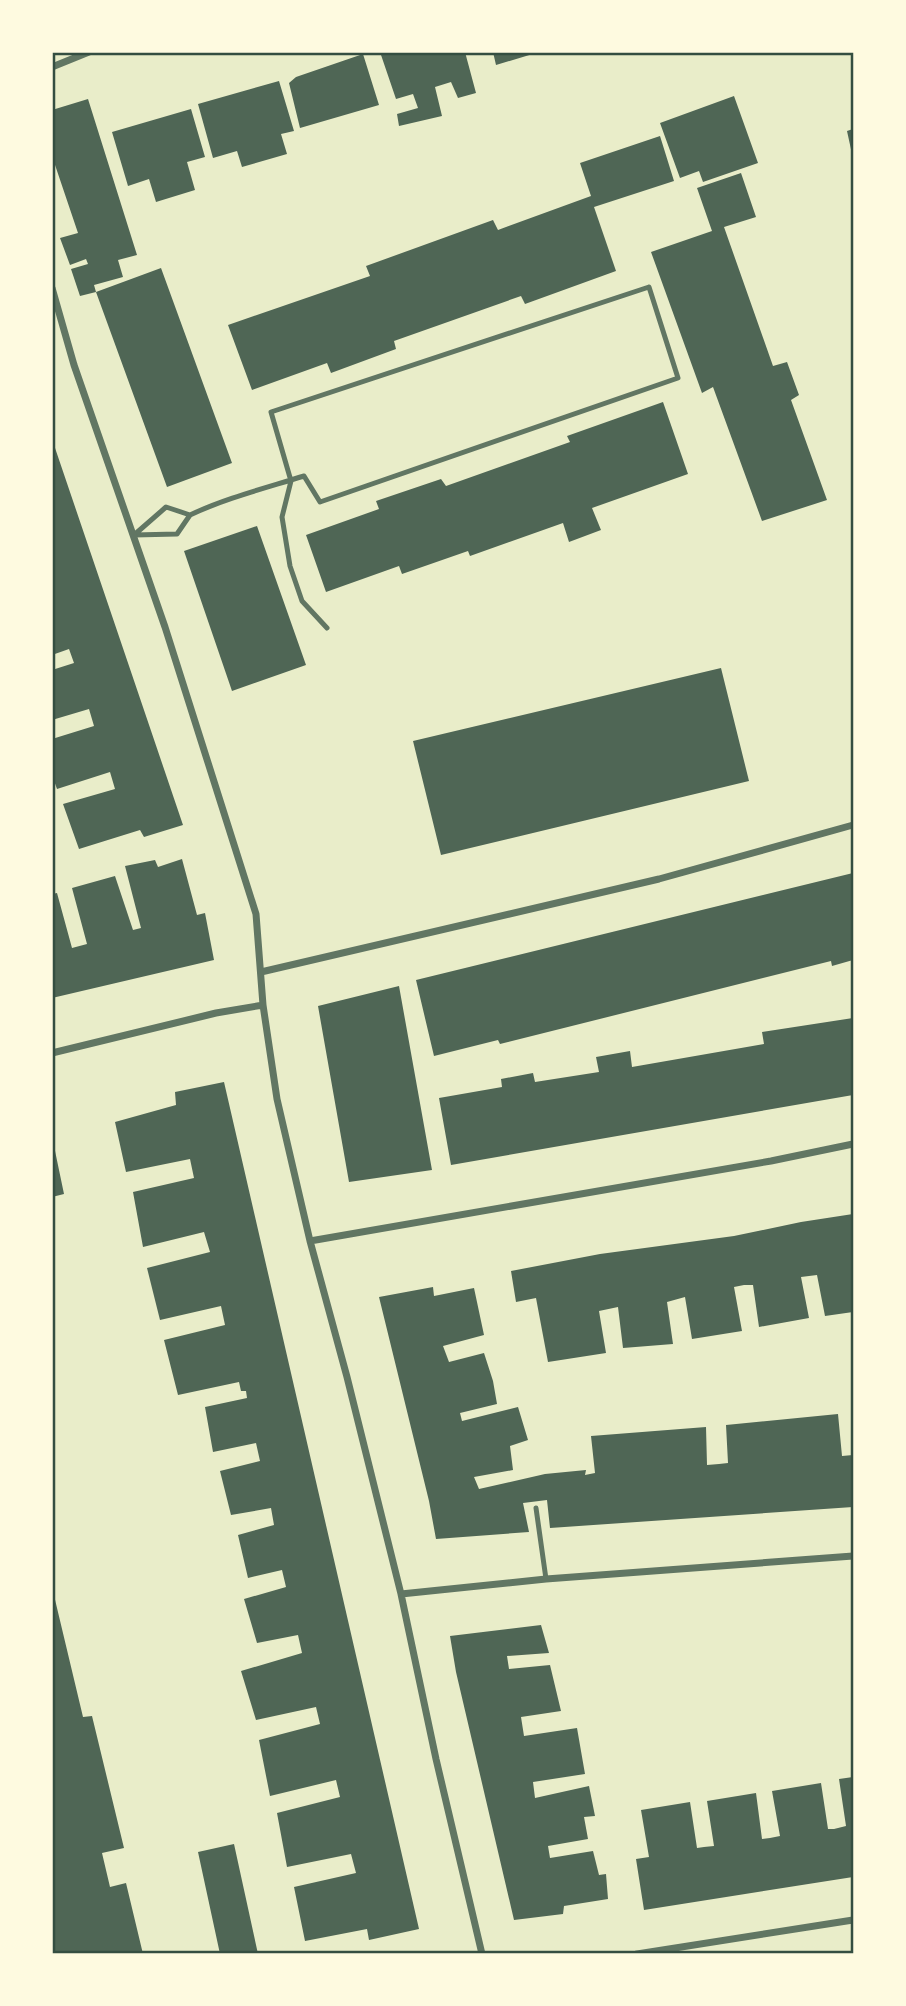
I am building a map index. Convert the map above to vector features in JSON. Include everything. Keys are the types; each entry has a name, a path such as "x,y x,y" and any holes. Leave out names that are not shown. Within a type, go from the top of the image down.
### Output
{"street":[{"path":"52,67 89,52"},
{"path":"52,288 74,365 134,535 256,914 263,1005 278,1099 310,1241 401,1594 482,1954"},
{"path":"261,972 659,879 853,825"},
{"path":"52,1053 216,1013 263,1005"},
{"path":"310,1241 853,1144"},
{"path":"401,1594 546,1579 853,1556"},
{"path":"637,1954 853,1920"}],"lane":[{"path":"134,535 177,534 190,515 211,505 291,481 304,476 320,502 678,378 649,287 271,412 291,481 282,517 290,566 302,601 327,628"},
{"path":"134,535 166,507 190,515"},
{"path":"536,1507 546,1579"}],"building":[{"path":"380,52 465,52 476,93 458,98 451,82 435,87 442,116 399,126 397,114 418,108 413,94 396,99"},
{"path":"493,52 536,52 536,53 496,65"},
{"path":"363,54 379,105 300,128 289,83 296,77"},
{"path":"279,81 294,131 281,134 287,154 242,167 237,151 213,158 198,104"},
{"path":"734,96 758,163 703,182 699,171 680,178 660,123"},
{"path":"88,99 137,255 118,260 123,277 94,285 96,292 80,296 71,269 88,264 86,259 70,265 60,238 78,233 52,156 52,110"},
{"path":"191,109 205,157 187,162 195,190 156,202 149,179 128,186 112,132"},
{"path":"853,129 853,154 852,154 847,131"},
{"path":"660,136 674,181 594,207 616,271 525,304 521,296 394,341 396,349 331,373 327,363 252,390 228,325 370,276 366,266 493,220 498,230 591,196 580,163"},
{"path":"741,173 756,217 724,227 773,366 787,362 799,395 791,400 827,500 762,521 713,387 702,393 651,252 712,231 697,188"},
{"path":"161,268 232,463 167,487 96,292"},
{"path":"663,402 688,474 592,508 601,530 569,542 563,523 470,556 468,551 402,574 399,566 326,592 306,535 379,509 376,501 441,479 446,486 570,442 567,436"},
{"path":"53,442 183,825 144,837 140,830 79,849 63,804 115,789 110,772 57,789 52,775 52,739 94,726 89,709 52,720 52,670 74,663 69,649 52,655"},
{"path":"257,526 306,665 232,691 184,551"},
{"path":"721,668 749,781 441,855 413,741"},
{"path":"182,859 197,915 205,913 214,960 52,998 52,894 57,893 72,948 87,944 72,888 115,876 133,930 141,928 125,866 155,860 158,867"},
{"path":"853,873 853,960 832,966 831,961 500,1044 498,1040 434,1056 416,980"},
{"path":"399,986 432,1170 349,1182 318,1006"},
{"path":"853,1018 853,1095 451,1165 439,1098 502,1087 501,1079 533,1073 535,1082 599,1072 596,1057 630,1051 632,1067 764,1044 762,1032"},
{"path":"224,1082 419,1929 369,1940 367,1929 305,1941 294,1887 356,1873 351,1854 287,1867 277,1813 340,1797 336,1780 270,1796 259,1740 320,1724 316,1707 256,1720 241,1671 302,1653 298,1635 257,1643 244,1599 286,1587 282,1570 248,1578 238,1535 274,1525 271,1508 231,1515 220,1471 260,1461 256,1443 213,1452 205,1407 247,1398 246,1391 241,1391 239,1382 178,1395 164,1340 225,1325 221,1306 160,1320 147,1268 210,1252 204,1232 143,1247 133,1192 194,1178 190,1159 126,1172 115,1122 176,1105 175,1092"},
{"path":"54,1146 64,1194 52,1197 52,1147"},
{"path":"853,1214 853,1312 825,1316 817,1275 801,1277 809,1318 759,1327 753,1285 744,1285 734,1287 742,1331 692,1339 685,1297 667,1302 673,1344 623,1348 618,1307 599,1311 606,1353 548,1362 536,1298 516,1302 511,1271 600,1254 734,1236"},
{"path":"433,1287 434,1296 474,1288 484,1335 443,1346 449,1362 484,1353 497,1404 460,1413 462,1421 518,1407 528,1440 510,1446 513,1470 474,1477 479,1489 545,1474 586,1470 585,1475 595,1473 591,1436 706,1427 707,1465 719,1464 728,1463 726,1425 838,1414 842,1456 853,1455 853,1507 550,1528 547,1500 523,1503 529,1532 436,1539 379,1297"},
{"path":"52,1587 83,1717 92,1716 124,1848 102,1853 110,1887 126,1883 143,1954 52,1954"},
{"path":"541,1625 549,1653 507,1656 509,1669 550,1665 561,1711 521,1717 524,1736 577,1728 585,1774 533,1782 535,1798 589,1786 595,1816 584,1817 588,1839 548,1846 550,1858 593,1851 599,1875 606,1874 608,1899 564,1906 563,1914 514,1920 450,1636"},
{"path":"853,1777 853,1877 644,1910 636,1859 649,1857 641,1810 690,1802 697,1848 714,1846 707,1801 756,1793 762,1839 770,1838 780,1836 772,1791 821,1783 828,1829 834,1829 846,1826 839,1779"},
{"path":"234,1844 258,1954 220,1954 198,1852"}]}
